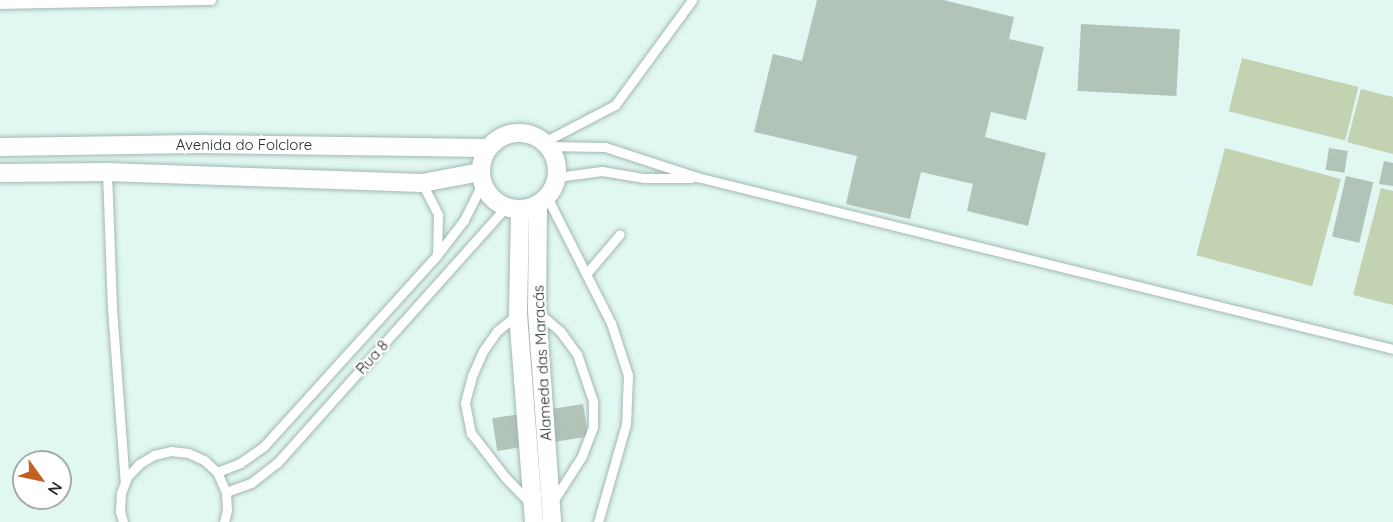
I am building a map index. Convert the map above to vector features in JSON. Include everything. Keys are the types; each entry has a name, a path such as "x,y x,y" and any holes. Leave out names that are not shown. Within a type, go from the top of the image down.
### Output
{"street":[{"path":"521,132 546,144 556,160 557,177 543,201 513,209 487,194 481,178 488,148 497,139 521,132"},
{"path":"195,175 198,144"},
{"name":"Avenida do Folclore","path":"0,147 198,144 488,148"},
{"name":"Avenida do Folclore","path":"0,173 107,172 422,183 481,178"},
{"name":"Alameda das Maracás","path":"543,201 537,311 543,514"},
{"name":"Alameda das Maracás","path":"513,209 518,314 543,514"}],"lane":[{"path":"0,4 211,0"},
{"path":"546,144 615,105 692,0"},
{"path":"546,144 605,147 697,177 1393,349"},
{"path":"557,177 603,171 644,178 697,177"},
{"path":"107,172 112,308 125,483 120,502 123,522"},
{"name":"Rua 8","path":"217,472 240,463 264,446 437,255 464,220 481,178"},
{"path":"422,183 438,215 437,255"},
{"path":"543,201 586,274 611,323 628,375 629,395 626,424 598,522"},
{"name":"Rua 8","path":"226,492 252,483 277,463 513,209"},
{"path":"586,274 620,234"},
{"path":"518,314 498,331 483,351 472,376 465,403 471,433 505,477 543,514 582,456 593,427 593,401 578,354 560,331 537,311"},
{"path":"125,483 139,464 153,454 171,451 188,453 204,460 217,472 226,492 227,510 224,522"}],"green space":[{"path":"1242,58 1358,87 1345,140 1229,111"},
{"path":"1361,89 1393,97 1393,154 1347,142"},
{"path":"1225,148 1341,179 1312,286 1196,255"},
{"path":"1381,188 1393,191 1393,305 1353,295"}],"building":[{"path":"817,0 943,0 1014,17 1009,39 1044,47 1026,120 991,112 985,137 1046,153 1028,226 967,211 973,184 921,172 910,219 846,204 857,156 754,132 773,54 802,61"},
{"path":"1081,24 1180,29 1176,96 1077,91"},
{"path":"1329,148 1348,151 1344,173 1326,170"},
{"path":"1384,161 1393,163 1393,186 1379,184"},
{"path":"1346,176 1373,182 1359,243 1332,236"},
{"path":"583,404 588,437 497,451 492,418"}]}
